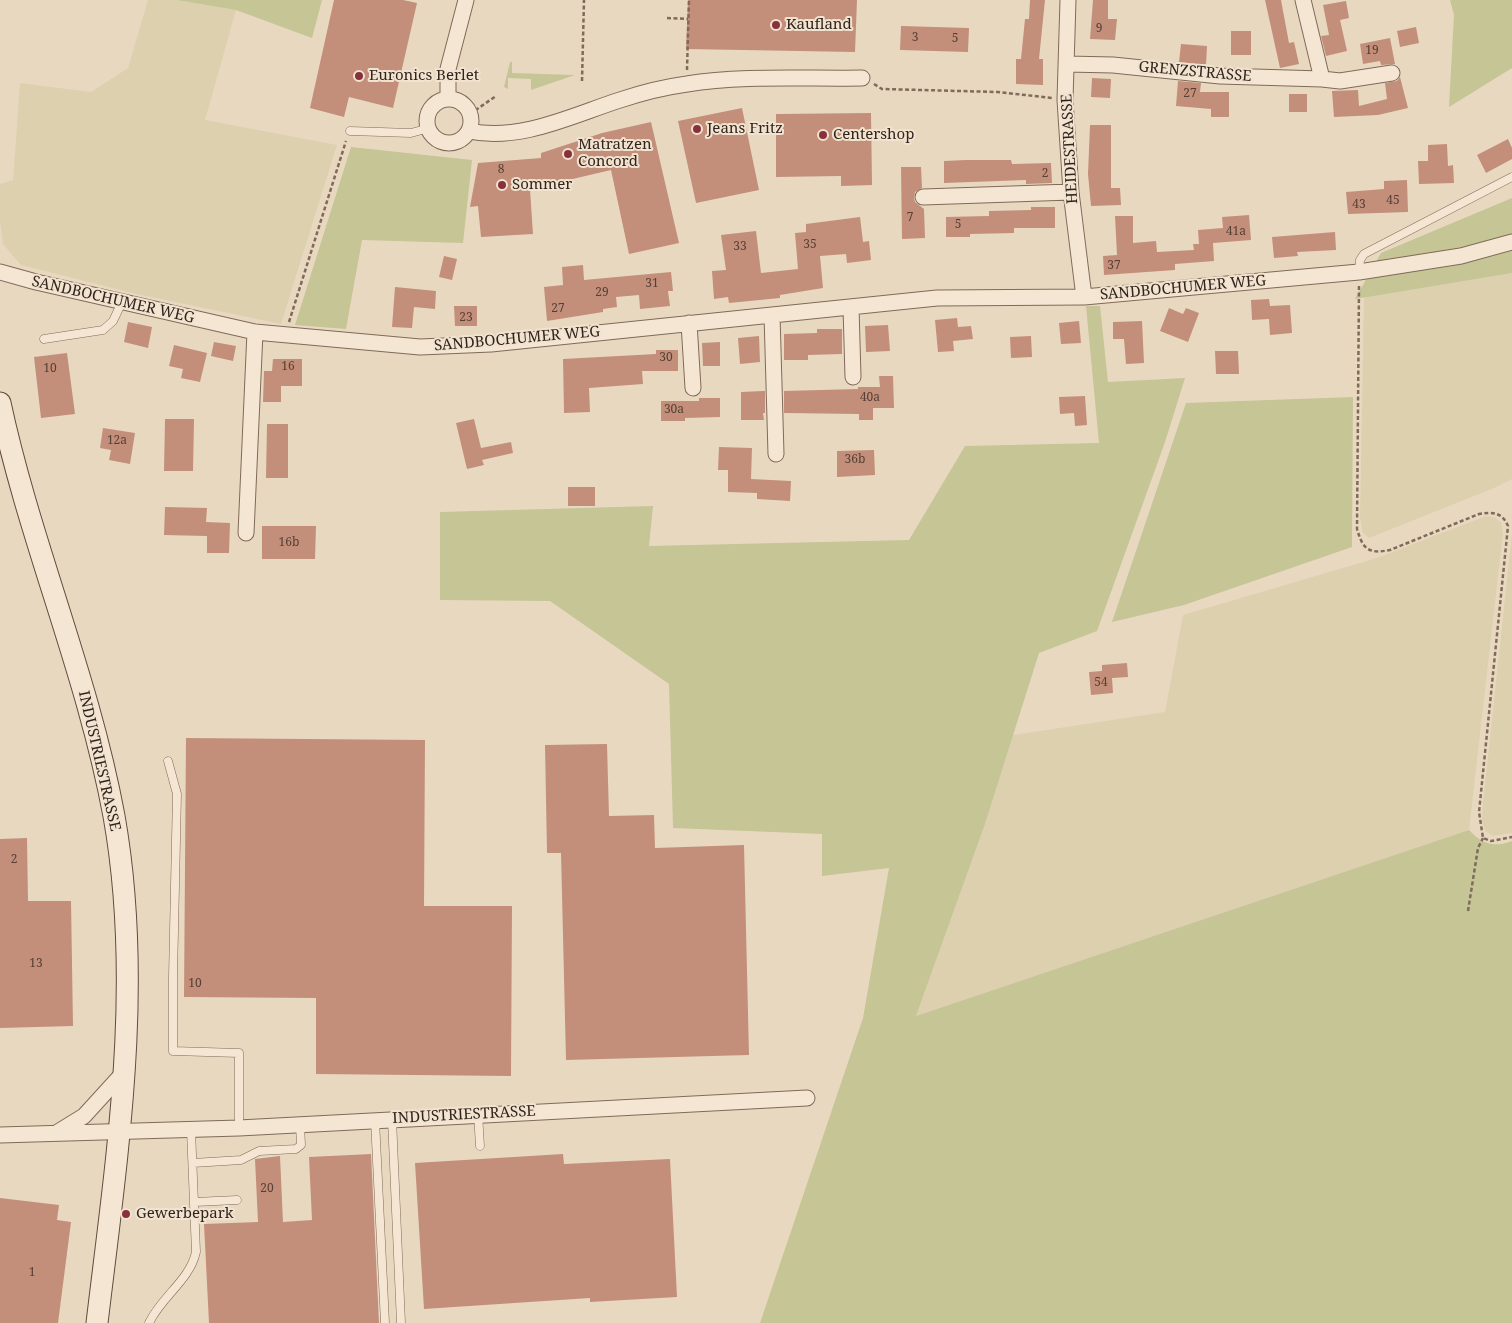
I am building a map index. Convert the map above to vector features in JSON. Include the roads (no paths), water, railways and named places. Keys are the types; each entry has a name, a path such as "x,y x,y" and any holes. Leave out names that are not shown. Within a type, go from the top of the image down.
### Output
{"street":[{"path":"448,100 448,69 466,0"},
{"name":"HEIDESTRASSE","path":"1068,0 1066,100 1071,192 1084,297"},
{"path":"1303,0 1322,79"},
{"name":"GRENZSTRASSE","path":"1067,64 1113,65 1220,76 1340,81 1392,73"},
{"path":"469,131 506,133 542,126 621,100 687,84 719,80 862,78"},
{"path":"448,100 457,101 465,106 470,114 469,131 463,138 447,143 439,141 428,128 429,113 434,106 448,100"},
{"path":"923,196 1071,192"},
{"name":"SANDBOCHUMER WEG","path":"0,272 255,332 438,347 491,344 937,298 1084,297 1359,272 1461,256 1512,242"},
{"path":"851,307 853,377"},
{"path":"772,315 776,454"},
{"path":"690,323 693,388"},
{"path":"246,533 255,332"},
{"name":"INDUSTRIESTRASSE","path":"0,403 27,512 92,718 114,816 126,916 128,998 126,1071 121,1131 97,1323"},
{"path":"56,1132 84,1116 126,1071"},
{"name":"INDUSTRIESTRASSE","path":"121,1131 239,1128 807,1098"},
{"path":"0,1134 121,1131"}],"lane":[{"path":"350,131 411,133 428,128"},
{"path":"1359,272 1360,260 1364,254 1512,177"},
{"path":"44,339 103,330 113,321 122,302"},
{"path":"168,761 177,794 173,1051 239,1052 239,1128"},
{"path":"478,1114 480,1146"},
{"path":"392,1119 401,1323"},
{"path":"375,1120 385,1323"},
{"path":"193,1163 241,1160 259,1150 296,1149 301,1145 300,1125"},
{"path":"149,1323 158,1305 194,1262 196,1252 195,1202 191,1130"},
{"path":"195,1202 237,1200"}],"place":[{"name":"Kaufland","path":"776,25"},
{"name":"Euronics Berlet","path":"359,76"},
{"name":"Jeans Fritz","path":"697,129"},
{"name":"Centershop","path":"823,135"},
{"name":"Matratzen Concord","path":"568,154"},
{"name":"Sommer","path":"502,185"},
{"name":"Gewerbepark","path":"126,1214"}]}
